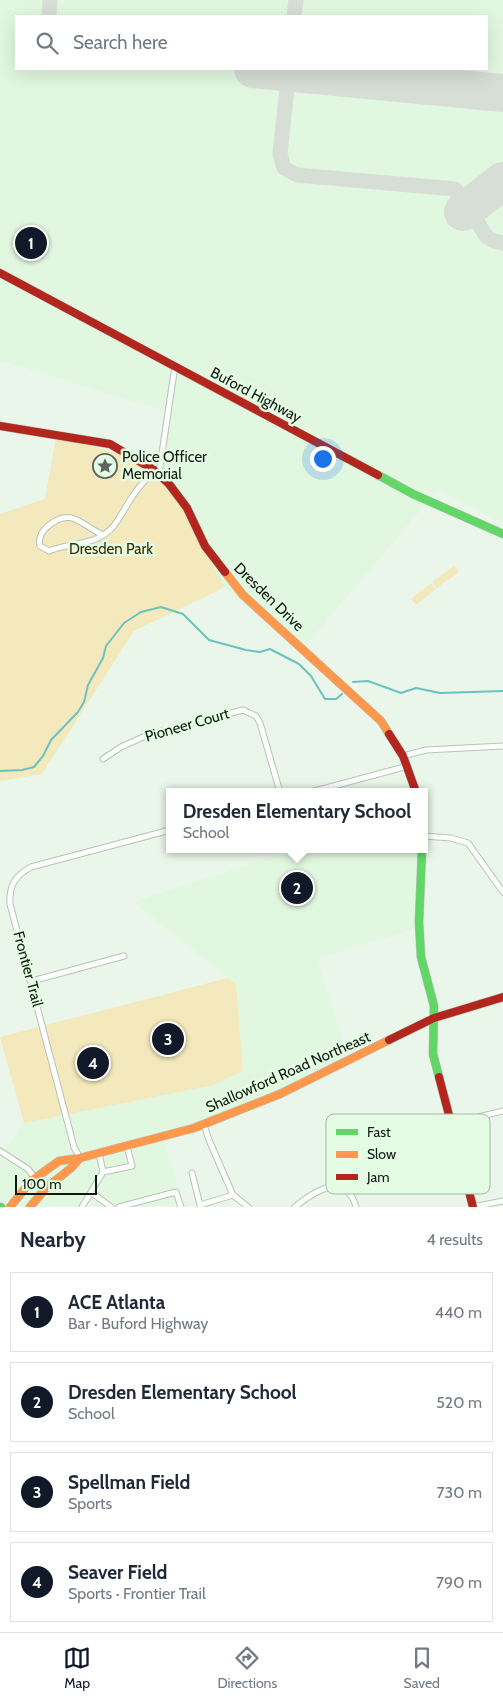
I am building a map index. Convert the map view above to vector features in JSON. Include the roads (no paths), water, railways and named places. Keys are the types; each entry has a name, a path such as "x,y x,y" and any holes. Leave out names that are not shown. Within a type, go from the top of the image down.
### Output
{"street":[{"name":"Buford Highway","path":"0,273 175,366 233,400 413,494 503,534"},
{"path":"104,535 80,520 61,518 45,528 39,542 40,546 49,550 64,544 86,542 104,535 116,525 132,496 156,471 175,366"},
{"name":"Dresden Drive","path":"0,426 110,444 156,471 187,508 205,546 228,579 243,595 366,704 382,721 408,766 415,788"},
{"name":"Pioneer Court","path":"103,759 121,747 150,734 243,710 256,716 279,788"},
{"path":"403,756 426,750 503,746"},
{"path":"326,788 408,766"},
{"name":"Frontier Trail","path":"80,1158 74,1147 32,981 10,904 11,887 20,873 31,867 166,831"},
{"path":"428,836 451,838 468,843 503,892"},
{"path":"422,853 419,922 422,957 434,1006 433,1054 448,1114"},
{"path":"32,981 124,956"},
{"name":"Shallowford Road Northeast","path":"10,1207 35,1178 60,1161 127,1146 204,1124 280,1094 434,1018 503,997"},
{"path":"490,1114 503,1111"},
{"path":"204,1124 209,1140 234,1195 248,1207"},
{"path":"103,1172 132,1166 127,1146"},
{"path":"0,1151 28,1169 35,1178"},
{"path":"82,1207 103,1172 99,1153"},
{"name":"Shallowford Road Northeast","path":"30,1207 43,1190 65,1170 77,1164 80,1158"},
{"path":"192,1173 200,1205 234,1195"},
{"path":"295,1207 313,1192 326,1187"},
{"path":"119,1207 176,1192 181,1207"},
{"path":"92,1193 111,1207"},
{"path":"350,1194 354,1199 356,1207"},
{"path":"469,1194 473,1207 503,1202"}],"waterway":[{"path":"0,771 22,770 34,767 43,756 51,740 78,712 84,702 88,685 103,658 106,646 124,623 141,612 161,607 183,614 209,640 246,650 260,652 270,649 299,664 311,676 325,699 336,699 342,694"},
{"path":"353,682 368,681 401,693 416,688 440,693 503,691"}],"place":[{"name":"ACE Atlanta","path":"31,243"},
{"name":"Police Officer Memorial","path":"105,466"},
{"name":"Dresden Elementary School","path":"297,888"},
{"name":"Spellman Field","path":"168,1039"},
{"name":"Seaver Field","path":"93,1063"}],"park label":[{"name":"Dresden Park","path":"111,549"}]}
